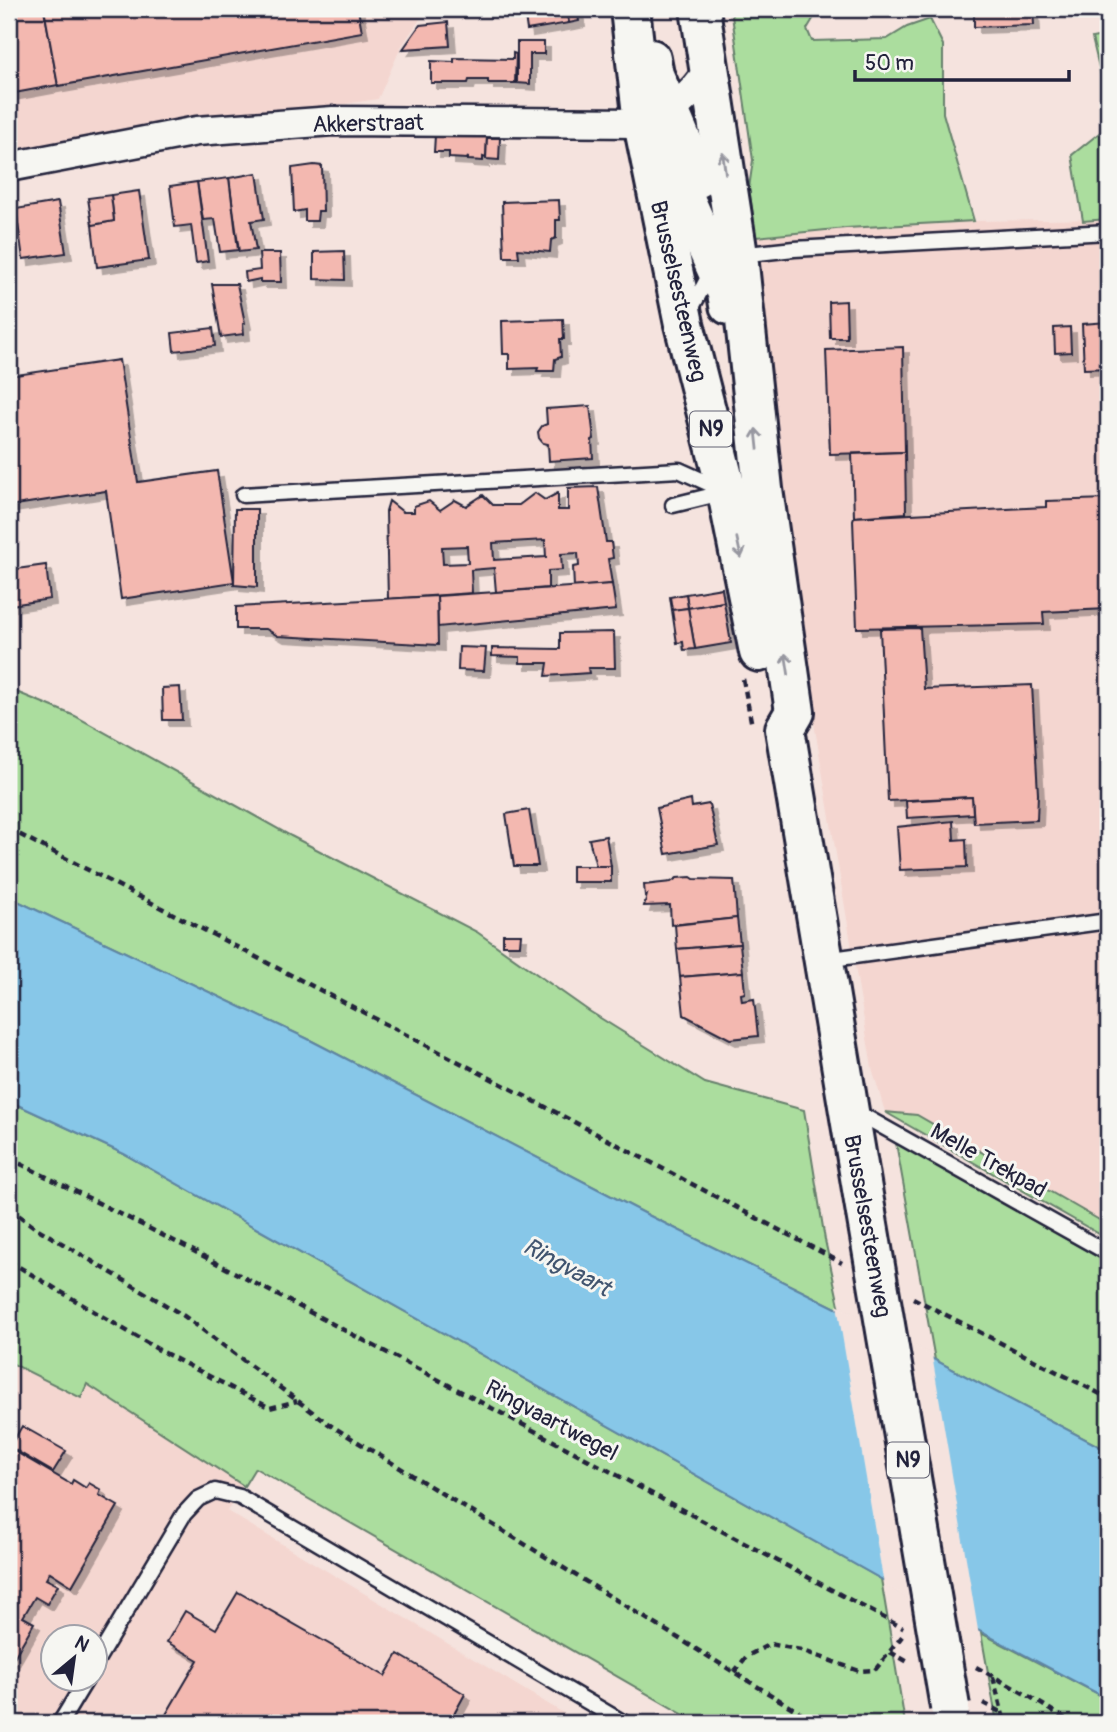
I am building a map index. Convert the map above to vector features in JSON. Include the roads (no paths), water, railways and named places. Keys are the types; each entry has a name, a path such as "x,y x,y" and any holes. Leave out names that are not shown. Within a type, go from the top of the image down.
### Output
{"main road":[{"name":"Brusselsesteenweg","path":"630,9 656,117 684,324 745,490 795,712 785,729 952,1715"},
{"path":"640,9 654,75 656,117 665,153 727,262"},
{"path":"700,9 710,68 727,262"},
{"name":"Brusselsesteenweg","path":"727,262 727,293 737,350 750,376 745,490"}],"street":[{"path":"656,117 689,95 710,68"},
{"name":"Akkerstraat","path":"9,167 197,131 332,121 656,117"}],"lane":[{"path":"684,324 705,283 727,262 794,249 1108,232"},
{"path":"243,495 679,470 745,490"},
{"path":"673,505 745,490"},
{"path":"824,960 1108,921"},
{"name":"Melle Trekpad","path":"847,1106 1108,1253"},
{"path":"108,1642 184,1514 198,1499 215,1491 240,1497 624,1723"},
{"path":"60,1723 77,1694"}],"water":[{"name":"Ringvaart","path":"9,897 308,1039 650,1216 840,1310 1108,1451 1108,1699 881,1579 124,1154 9,1101"}]}
